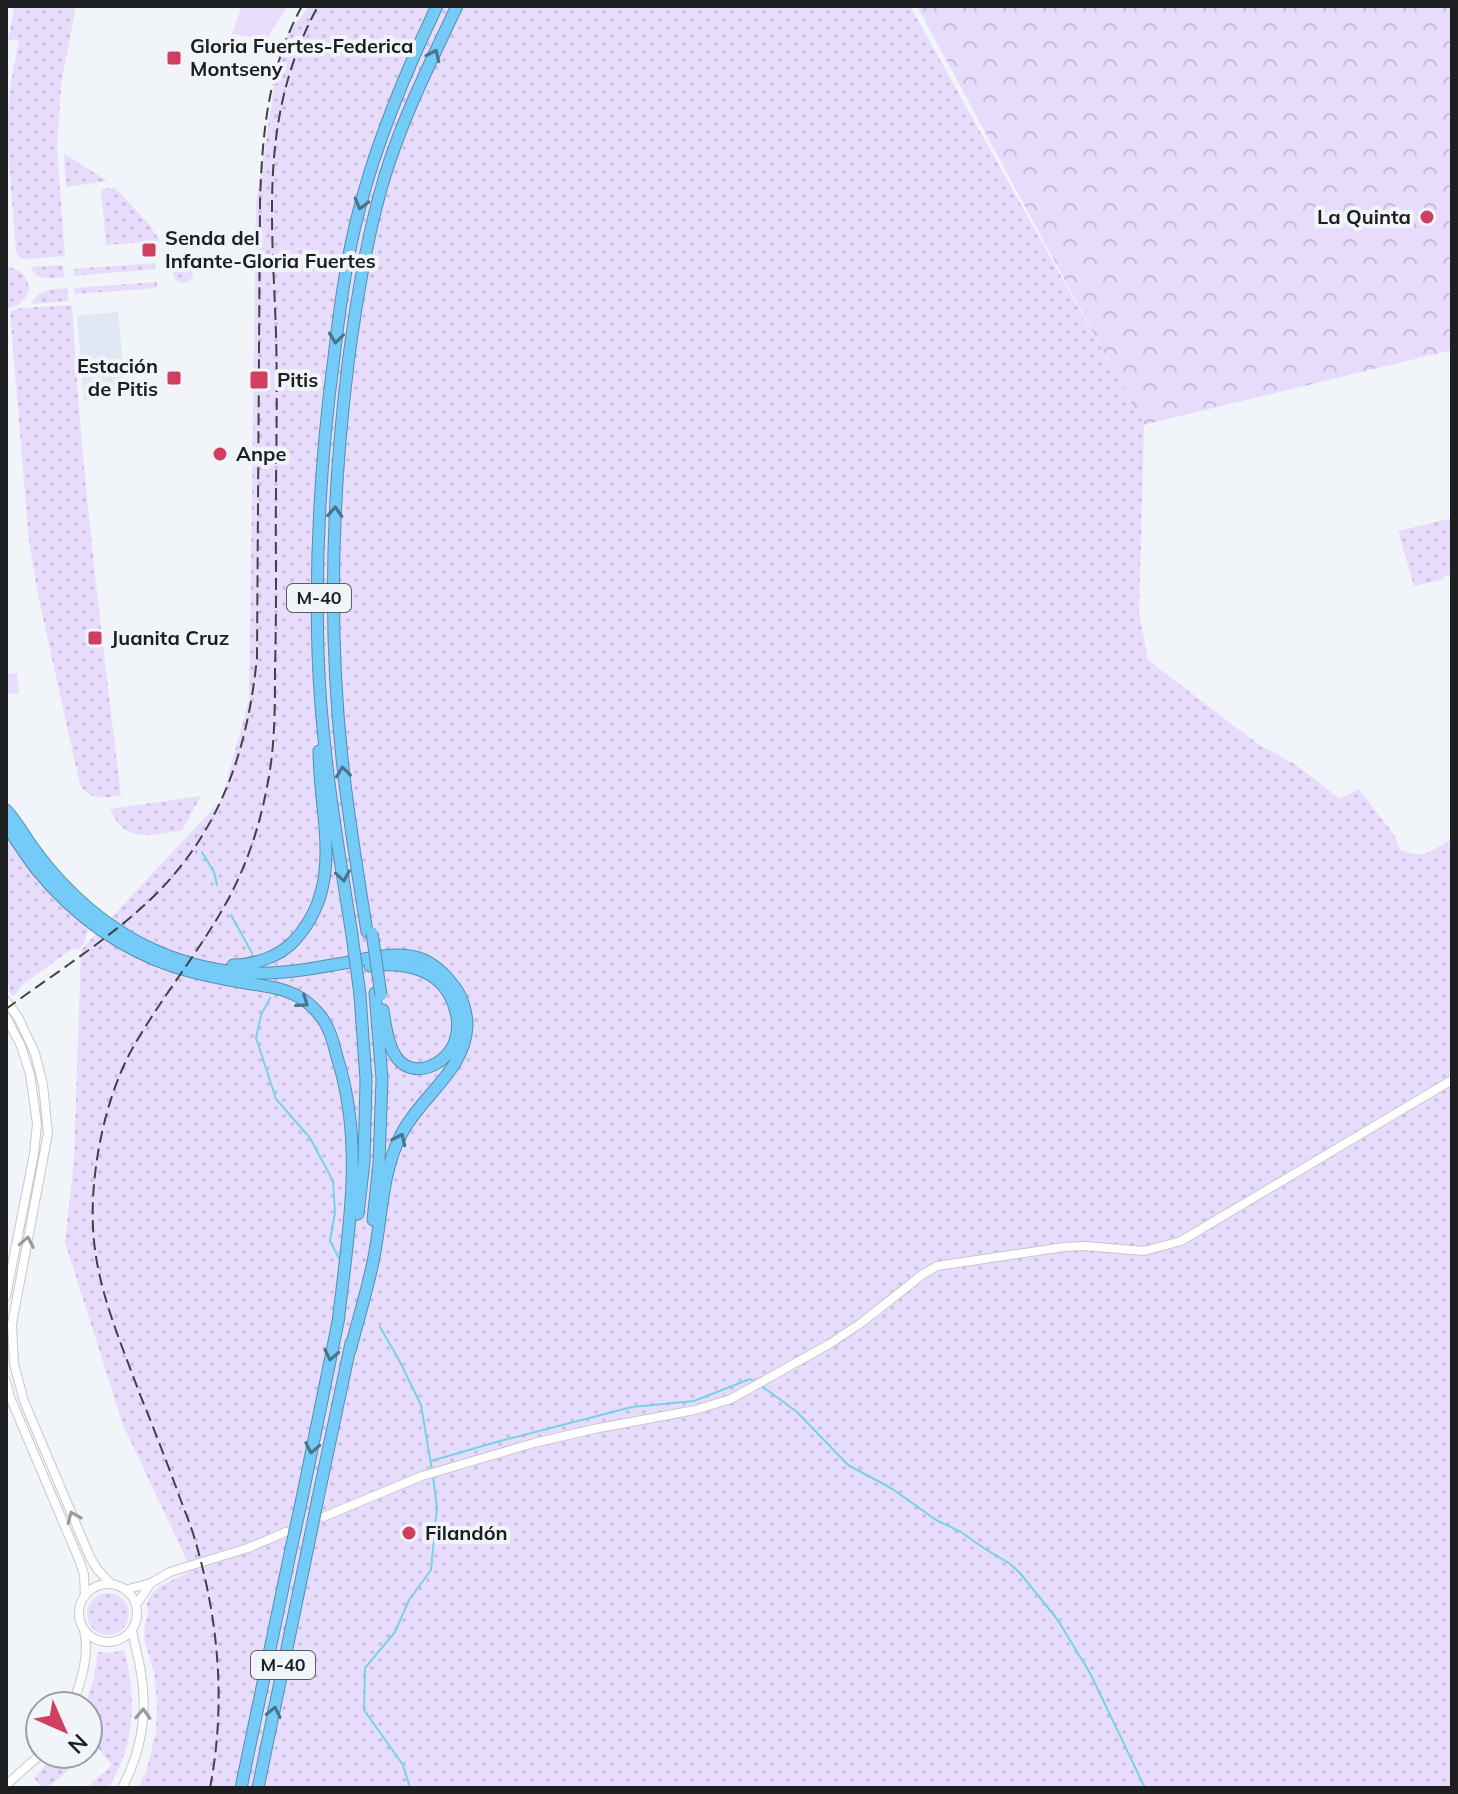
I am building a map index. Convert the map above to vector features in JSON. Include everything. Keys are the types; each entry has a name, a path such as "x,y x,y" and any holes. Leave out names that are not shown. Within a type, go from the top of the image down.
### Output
{"highway":[{"name":"M-40","path":"241,1788 354,1245 364,1162 366,1080 360,995 326,759 318,653 319,522 326,420 348,261 360,204 414,54 437,6"},
{"name":"M-40","path":"258,1788 350,1351 369,1248 379,1163 382,1079 378,994 341,757 334,653 335,524 341,420 364,264 376,207 408,113 457,6"},
{"path":"178,964 248,965 274,955 289,946 315,911 326,861 319,759 318,653"},
{"path":"6,810 48,867 81,904 106,924 178,964 216,978 286,991 306,1002 328,1027 349,1102 353,1146 352,1202 338,1323"},
{"path":"6,825 35,868 72,907 99,930 149,957 216,975 255,979 389,963 420,970 444,985 457,1014 454,1043 439,1063 427,1068 413,1068 399,1061 378,994"},
{"path":"178,964 253,973 287,972 396,955 421,959 449,978 459,991 467,1025 463,1046 454,1066 402,1132 389,1162 373,1259 350,1351"}],"street":[{"path":"6,1001 18,1017 35,1053 43,1085 48,1133 12,1324 14,1364 24,1401 90,1557 111,1584 125,1590 136,1605 137,1618 125,1637 106,1642 97,1640 84,1629"},
{"path":"6,1017 21,1046 30,1074 37,1124 6,1296"},
{"path":"323,1517 422,1476 567,1434 695,1410 731,1399 831,1343 937,1266 1064,1247 1144,1251 1181,1241 1452,1080"},
{"path":"6,1381 84,1575 85,1596 79,1616 86,1647 77,1690"},
{"path":"125,1590 286,1532"},
{"path":"136,1605 151,1583"},
{"path":"85,1596 92,1589 111,1584"},
{"path":"122,1788 136,1754 143,1725 143,1685 132,1630"},
{"path":"6,1785 24,1769"}],"shaded area":[{"path":"118,312 126,396 84,400 77,316"}],"green space":[{"path":"15,6 76,6 61,84 57,149 65,256 26,259 20,258 16,251 7,138 11,82 19,40 8,40"},
{"path":"242,6 288,6 266,40 232,34"},
{"path":"309,6 910,6 1144,425 1139,613 1148,660 1258,744 1296,765 1340,799 1359,789 1395,836 1400,850 1422,854 1452,839 1452,1788 138,1788 147,1769 156,1732 154,1672 144,1640 147,1604 160,1586 191,1569 123,1425 65,1242 74,1160 81,950 222,799 249,700 256,203 281,43"},
{"path":"917,6 1452,6 1452,350 1143,425"},
{"path":"64,153 107,181 66,187"},
{"path":"115,188 148,223 160,241 106,245 101,189"},
{"path":"155,263 155,269 74,276 73,269"},
{"path":"179,263 187,263 193,273 187,283 179,283 173,277 173,269"},
{"path":"63,265 64,277 54,278 40,277 31,267"},
{"path":"6,267 21,272 29,287 22,302 6,308"},
{"path":"157,282 157,288 75,294 74,288"},
{"path":"67,288 68,301 32,304 42,292"},
{"path":"72,305 86,489 121,795 103,797 89,794 80,785 38,595 29,541 10,312 21,308"},
{"path":"1452,518 1452,575 1414,586 1398,531"},
{"path":"17,673 19,693 6,694 6,674"},
{"path":"201,796 182,830 158,834 141,835 126,830 110,809"},
{"path":"6,834 44,886 92,931 87,932 84,944 78,950 73,948 11,996 6,972"},
{"path":"108,1593 123,1599 129,1614 123,1629 108,1635 93,1629 87,1614 93,1599"},
{"path":"124,1650 132,1704 129,1738 109,1788 86,1788 112,1765 104,1756 104,1690 90,1690 98,1652"},
{"path":"41,1770 68,1770 47,1788 43,1788 34,1778"}],"waterway":[{"path":"202,852 214,872 217,885"},
{"path":"231,915 252,953"},
{"path":"270,998 261,1015 256,1038 276,1099 310,1138 333,1181 335,1212 330,1241 340,1260"},
{"path":"380,1327 421,1405 432,1470"},
{"path":"431,1461 632,1407 694,1401 750,1379 753,1381"},
{"path":"763,1387 797,1412 848,1465 891,1488 1020,1573 1057,1619 1090,1673 1145,1788"},
{"path":"410,1788 403,1765 364,1710 365,1668 395,1632 409,1600 431,1570 437,1507 433,1476"}],"railway":[{"path":"6,1009 118,928 176,873 213,817 238,757 253,691 257,657 260,203 265,127 281,53 302,6"},
{"path":"210,1788 219,1694 210,1601 191,1527 106,1299 94,1241 93,1194 105,1118 121,1072 143,1031 231,894 250,849 267,786 274,732 276,630 277,391 273,166 286,86 299,47 318,6"}],"place":[{"name":"Gloria Fuertes-Federica Montseny","path":"174,58"},
{"name":"La Quinta","path":"1427,217"},
{"name":"Senda del Infante-Gloria Fuertes","path":"149,250"},
{"name":"Estación de Pitis","path":"174,378"},
{"name":"Pitis","path":"259,380"},
{"name":"Anpe","path":"220,454"},
{"name":"Juanita Cruz","path":"95,638"},
{"name":"Filandón","path":"409,1533"}]}
